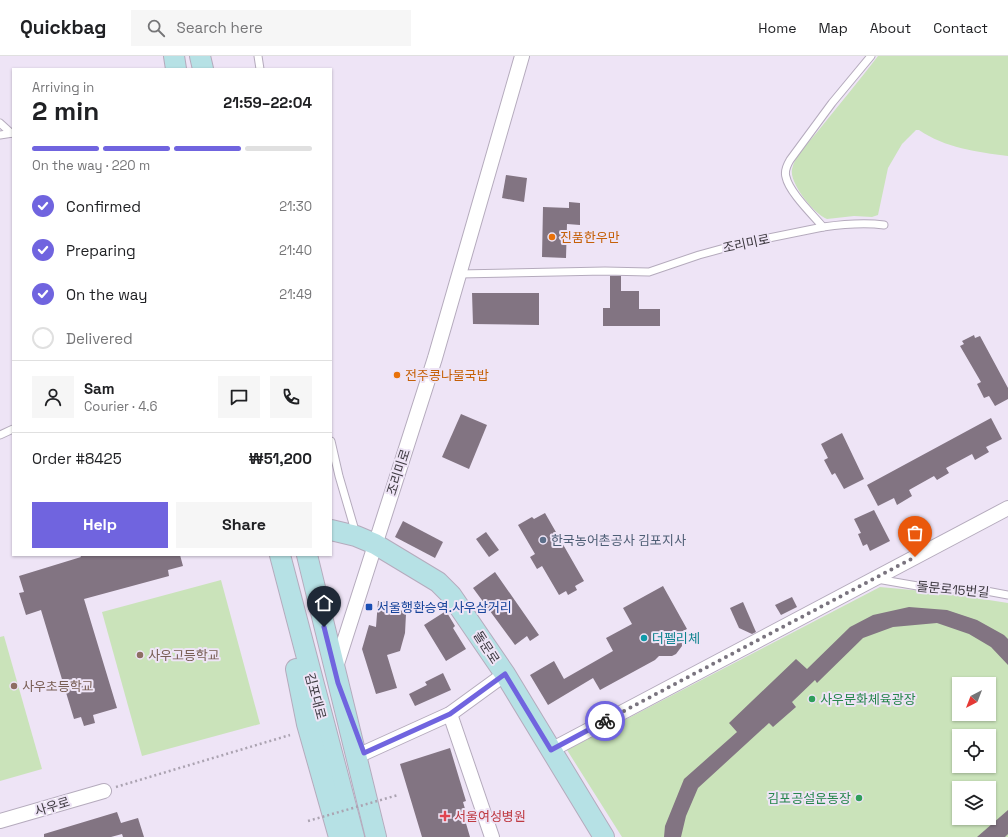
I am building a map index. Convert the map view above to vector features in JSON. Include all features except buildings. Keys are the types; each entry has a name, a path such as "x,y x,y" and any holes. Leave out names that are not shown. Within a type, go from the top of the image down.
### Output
{"main road":[{"path":"174,56 176,68"},
{"path":"200,56 203,68"},
{"name":"돌문로","path":"332,530 356,536 375,544 438,582 451,595 505,674 604,837"},
{"path":"279,556 290,637 307,724 339,837"},
{"name":"김포대로","path":"279,556 354,837"},
{"name":"김포대로","path":"307,556 376,837"},
{"path":"337,677 364,753 389,837"}],"street":[{"name":"조리미로","path":"337,677 375,544 435,358 522,56"},
{"path":"551,750 1008,508"},
{"path":"364,753 450,714 505,674"},
{"path":"450,714 492,837"},
{"name":"사우로","path":"0,821 104,790"}],"lane":[{"path":"258,56 260,68"},
{"path":"823,227 790,186 786,178 785,170 790,160 832,103 870,56"},
{"path":"0,123 12,133"},
{"path":"0,134 12,133"},
{"name":"조리미로","path":"460,274 605,271 649,272 727,247 823,227 846,223 870,223 884,225"},
{"path":"0,435 12,429"},
{"path":"332,445 356,536"},
{"name":"돌문로15번길","path":"875,578 929,588 977,590 1008,595"}],"path":[{"path":"104,790 290,735"},
{"path":"308,822 398,795"}],"green space":[{"path":"878,56 1008,56 1008,156 973,151 950,145 919,130 916,130 902,144 888,168 878,215 872,217 854,216 827,219 809,205 798,190 792,175 792,169 803,148"},
{"path":"221,580 260,724 142,756 102,612"},
{"name":"사우문화체육광장","path":"880,587 944,593 1008,603 1008,837 622,837 567,750"},
{"path":"4,636 42,769 0,781 0,637"}],"way so far":[{"path":"605,721 915,557"}],"place":[{"name":"진품한우만","path":"552,237"},
{"name":"전주콩나물국밥","path":"397,375"},
{"name":"한국농어촌공사 김포지사","path":"543,540"},
{"name":"서울행환승역.사우삼거리","path":"369,607"},
{"name":"더펠리체","path":"644,638"},
{"name":"사우고등학교","path":"140,655"},
{"name":"사우초등학교","path":"14,686"},
{"name":"사우문화체육광장","path":"812,699"},
{"name":"김포공설운동장","path":"859,798"},
{"name":"서울여성병원","path":"445,816"}],"route":[{"path":"324,627 338,683 364,753 450,714 505,674 551,750 605,721"}]}
